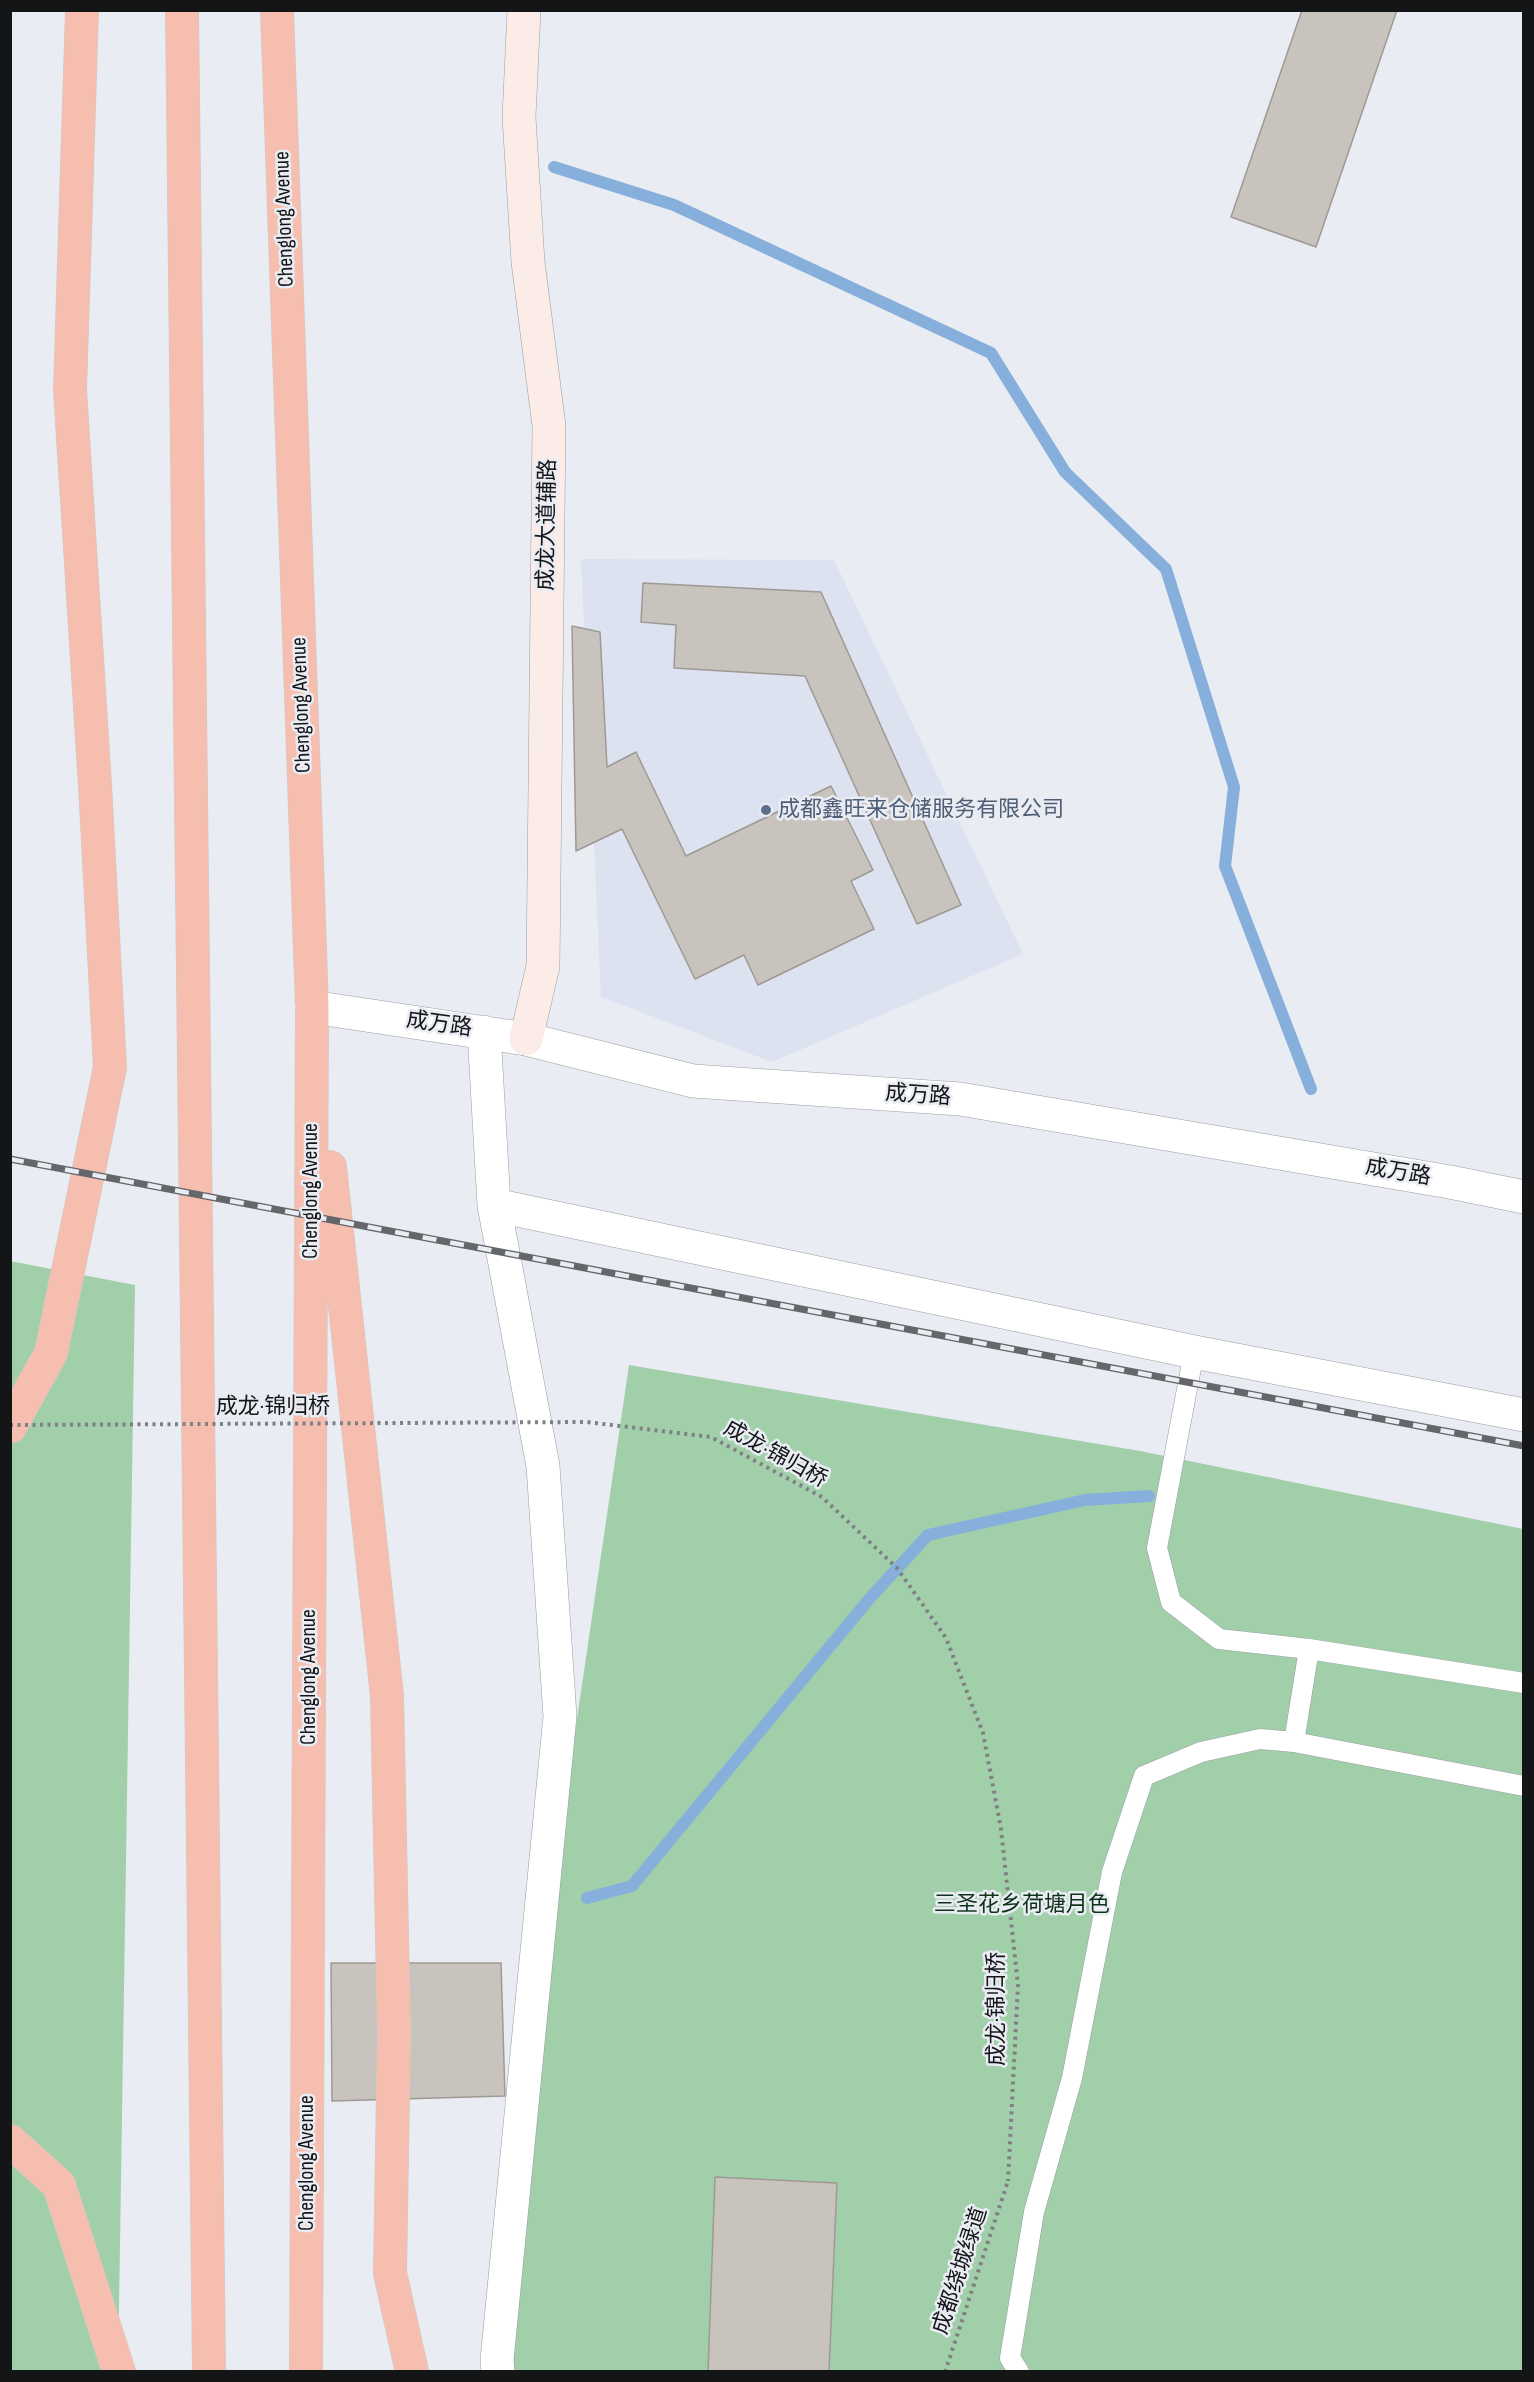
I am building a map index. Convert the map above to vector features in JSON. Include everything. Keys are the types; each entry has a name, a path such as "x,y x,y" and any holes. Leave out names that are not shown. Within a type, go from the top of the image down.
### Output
{"highway":[{"path":"10,1426 51,1353 110,1067 70,390 82,10"},
{"path":"182,10 209,2372"},
{"name":"Chenglong Avenue","path":"277,10 312,1007 306,2372"},
{"path":"312,1007 387,1696 394,2032 389,2372"},
{"path":"10,2141 59,2186 119,2372"},
{"path":"390,2273 412,2372"}],"street":[{"name":"成龙大道辅路","path":"524,10 519,117 528,262 549,426 543,966 526,1039"},
{"name":"成万路","path":"312,1007 526,1039 693,1081 960,1099 1450,1182 1524,1197"},
{"path":"484,1032 494,1205 543,1466 560,1716 498,2348 498,2372"},
{"path":"494,1205 1194,1352 1524,1415"}],"lane":[{"path":"1194,1352 1157,1548 1171,1602 1219,1639 1309,1649 1524,1683"},
{"path":"1294,1742 1309,1649"},
{"path":"1019,2372 1010,2358 1034,2212 1072,2078 1112,1872 1144,1776 1201,1752 1260,1739 1294,1742 1524,1786"}],"path":[{"name":"成龙·锦归桥","path":"10,1426 587,1422 711,1437 822,1497 897,1568 946,1638 983,1733 1001,1829 1018,1985 1008,2181"},
{"name":"成都绕城绿道","path":"945,2372 1008,2181"}],"shaded area":[{"path":"581,559 834,560 1023,954 772,1062 601,997"}],"green space":[{"path":"10,1261 135,1285 118,2371 11,2371"},
{"name":"三圣花乡荷塘月色","path":"629,1365 1140,1451 1523,1529 1523,2371 481,2372"}],"building":[{"path":"1302,10 1397,10 1316,247 1231,217"},
{"path":"643,583 821,592 961,905 917,924 805,676 674,668 676,625 641,622"},
{"path":"572,626 600,632 607,767 636,752 686,856 831,786 873,870 851,881 874,929 758,985 744,955 695,979 622,829 576,851"},
{"path":"331,1963 501,1963 505,2096 332,2101"},
{"path":"715,2177 837,2183 829,2372 708,2372"}],"waterway":[{"path":"554,167 674,205 991,353 1065,472 1166,569 1234,787 1225,866 1311,1089"},
{"path":"587,1898 632,1886 870,1598 928,1535 1085,1500 1149,1496"}],"railway":[{"path":"10,1159 1524,1446"}],"place":[{"name":"成都鑫旺来仓储服务有限公司","path":"766,810"}]}
